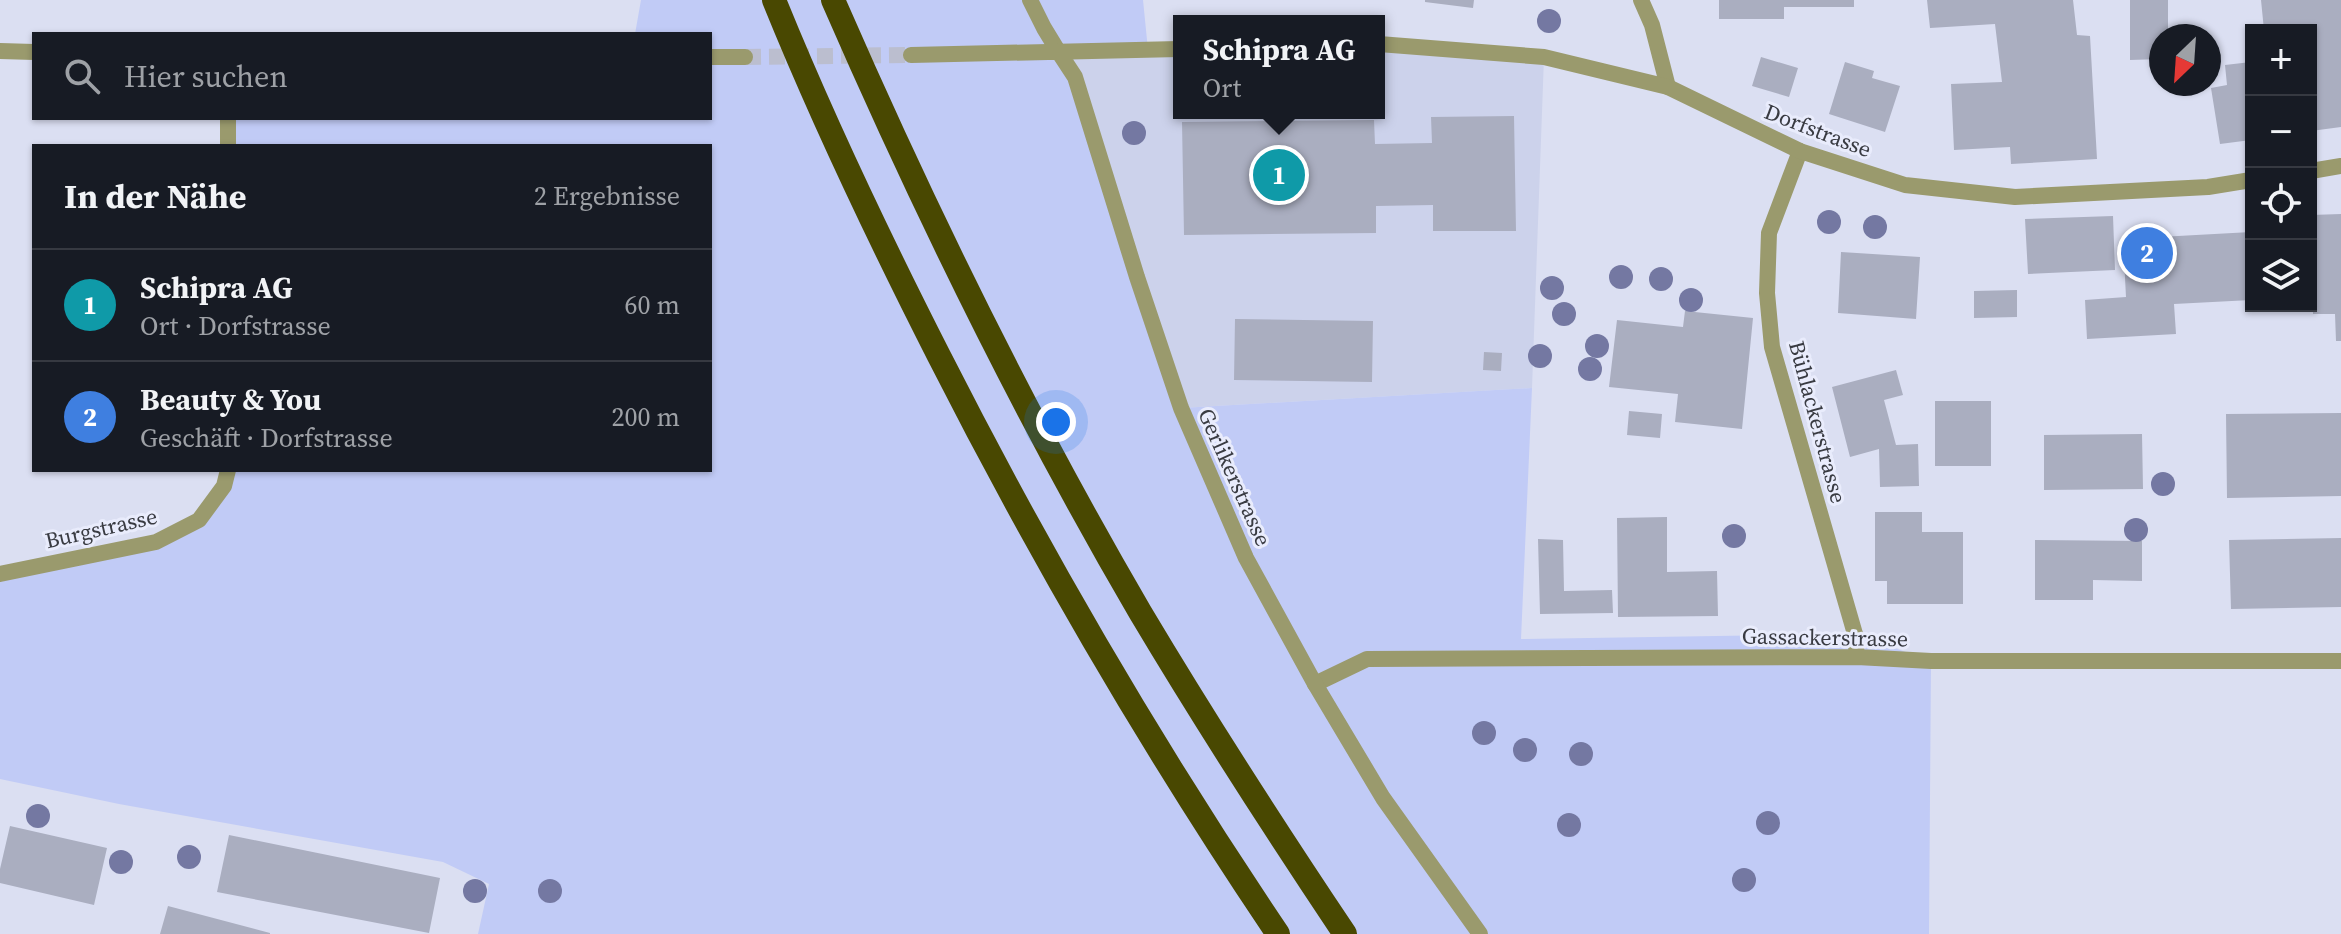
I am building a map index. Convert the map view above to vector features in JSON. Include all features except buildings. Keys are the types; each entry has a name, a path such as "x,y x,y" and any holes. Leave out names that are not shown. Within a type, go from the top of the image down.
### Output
{"highway":[{"path":"774,0 870,216 920,320 1005,482 1122,689 1278,934"},
{"path":"833,0 952,260 1077,500 1191,696 1345,934"}],"street":[{"name":"Gerlikerstrasse","path":"1030,0 1075,77 1181,408 1246,558 1315,684 1383,798 1480,934"},
{"path":"1641,0 1652,25 1668,87"},
{"name":"Dorfstrasse","path":"1385,44 1544,57 1668,87 1800,151 1905,185 2015,197 2208,187 2245,181"},
{"path":"911,55 1173,49"},
{"path":"0,51 32,52"},
{"path":"712,57 745,57"},
{"path":"228,120 228,144"},
{"name":"Bühlackerstrasse","path":"1800,151 1769,233 1767,293 1772,347 1855,634 1857,657"},
{"path":"2317,170 2341,166"},
{"name":"Burgstrasse","path":"0,574 156,542 199,520 224,486 228,472"},
{"name":"Gassackerstrasse","path":"1315,684 1367,659 1857,657 1931,661 2341,661"}],"shaded area":[{"path":"641,0 1143,0 1148,50 1059,51 1181,408 1532,388 1521,639 1855,634 1931,661 1929,934 478,934 489,884 443,862 119,804 0,779 0,574 157,542 199,520 227,472 712,472 712,144 228,144 228,120 712,120 712,32 635,32"},
{"path":"1385,44 1544,57 1532,388 1181,408 1058,51 1173,49 1173,119 1385,119"}],"tunnel":[{"path":"745,57 911,55"}],"place":[{"name":"Schipra AG","path":"1279,175"},
{"name":"Beauty & You","path":"2147,253"}]}
